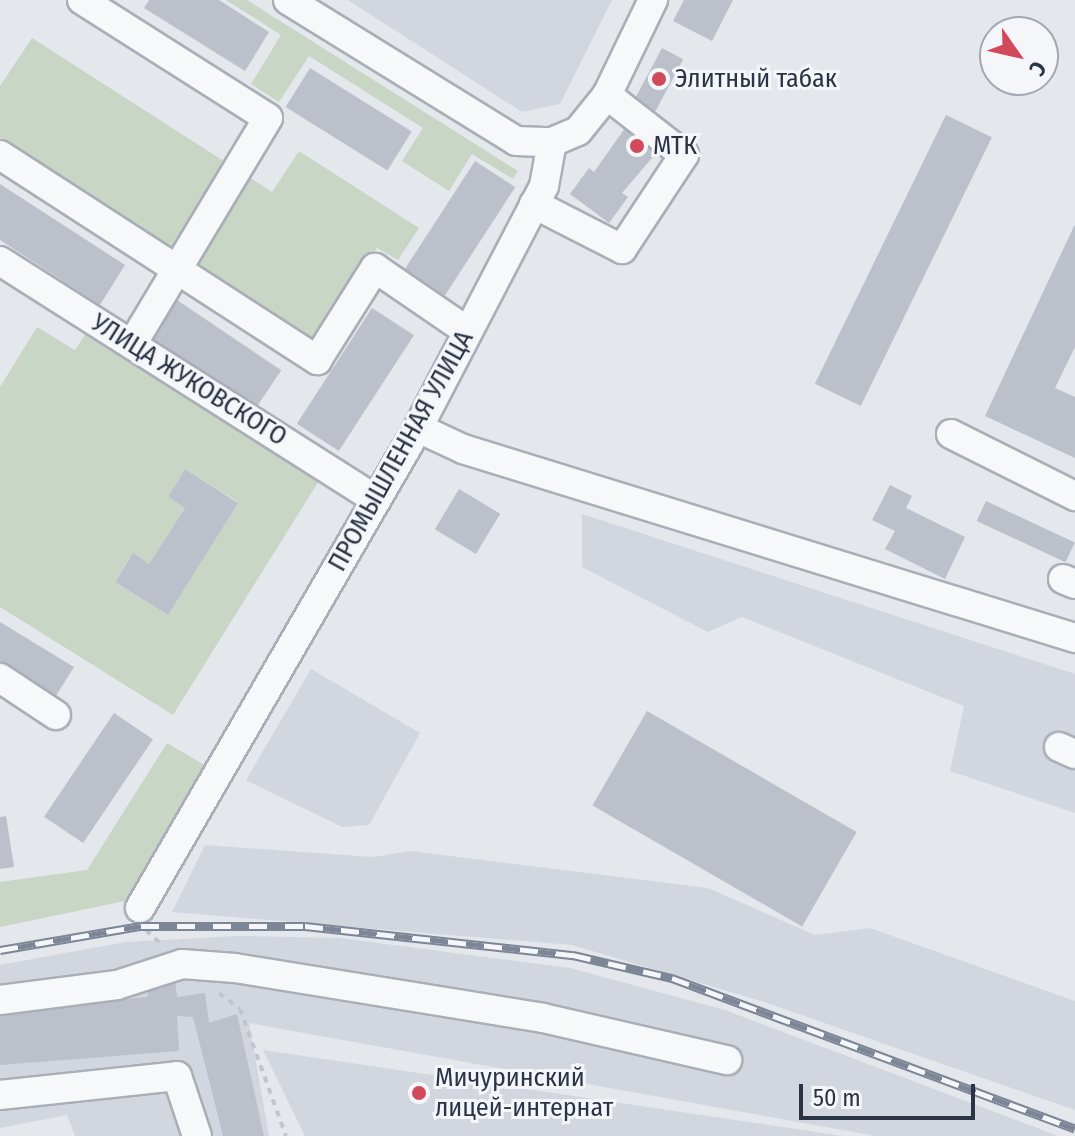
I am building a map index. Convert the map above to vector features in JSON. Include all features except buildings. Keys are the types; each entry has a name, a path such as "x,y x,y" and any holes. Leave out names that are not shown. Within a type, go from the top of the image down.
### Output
{"street":[{"path":"82,0 268,118 132,344"},
{"path":"288,0 516,141 552,142 578,131 607,95 653,0"},
{"path":"534,204 622,249 684,155 607,95"},
{"name":"ПРОМЫШЛЕННАЯ УЛИЦА","path":"141,917 418,428 544,186 552,142"},
{"path":"0,155 317,360 375,268 467,331"},
{"name":"УЛИЦА ЖУКОВСКОГО","path":"0,261 377,500"},
{"path":"418,428 463,449 1075,638"},
{"path":"951,434 1075,496"},
{"path":"0,678 56,715"},
{"path":"0,1000 117,985 182,964 543,1018 727,1060"},
{"path":"0,1095 177,1076 197,1136"}],"path":[{"path":"141,917 182,964"},
{"path":"217,991 240,1009 286,1136"}],"shaded area":[{"path":"348,0 612,0 560,104 522,112"},
{"path":"582,514 1075,674 1075,813 950,771 964,706 742,617 708,632 582,567"},
{"path":"311,669 420,733 369,825 342,827 246,780"},
{"path":"205,845 373,857 410,851 708,888 815,935 870,928 1075,1001 1075,1110 761,1001 572,945 172,912"},
{"path":"237,936 340,938 570,968 725,1010 1058,1136 876,1136 249,1023 269,1136 75,1136 67,1115 0,1128 0,965 126,942"},
{"name":"Мичуринский лицей-интернат","path":"263,1050 843,1136 305,1136"}],"green space":[{"path":"226,0 247,0 518,171 513,179 472,154 449,191 402,161 423,128 309,56 279,102 251,84 281,35"},
{"path":"32,38 272,192 299,151 419,228 398,260 377,248 316,341 0,138 0,86"},
{"path":"37,327 75,350 88,330 322,476 173,715 0,607 0,387","holes":["185,469 238,502 168,615 115,582 132,554 149,564 185,508 168,497"]},
{"path":"167,743 208,767 125,901 0,927 0,882 87,870"}],"railway":[{"path":"0,950 141,926 305,926 573,955 672,978 1075,1129"}],"place":[{"name":"Элитный табак","path":"659,79"},
{"name":"МТК","path":"637,146"},
{"name":"Мичуринский лицей-интернат","path":"419,1093"}]}
